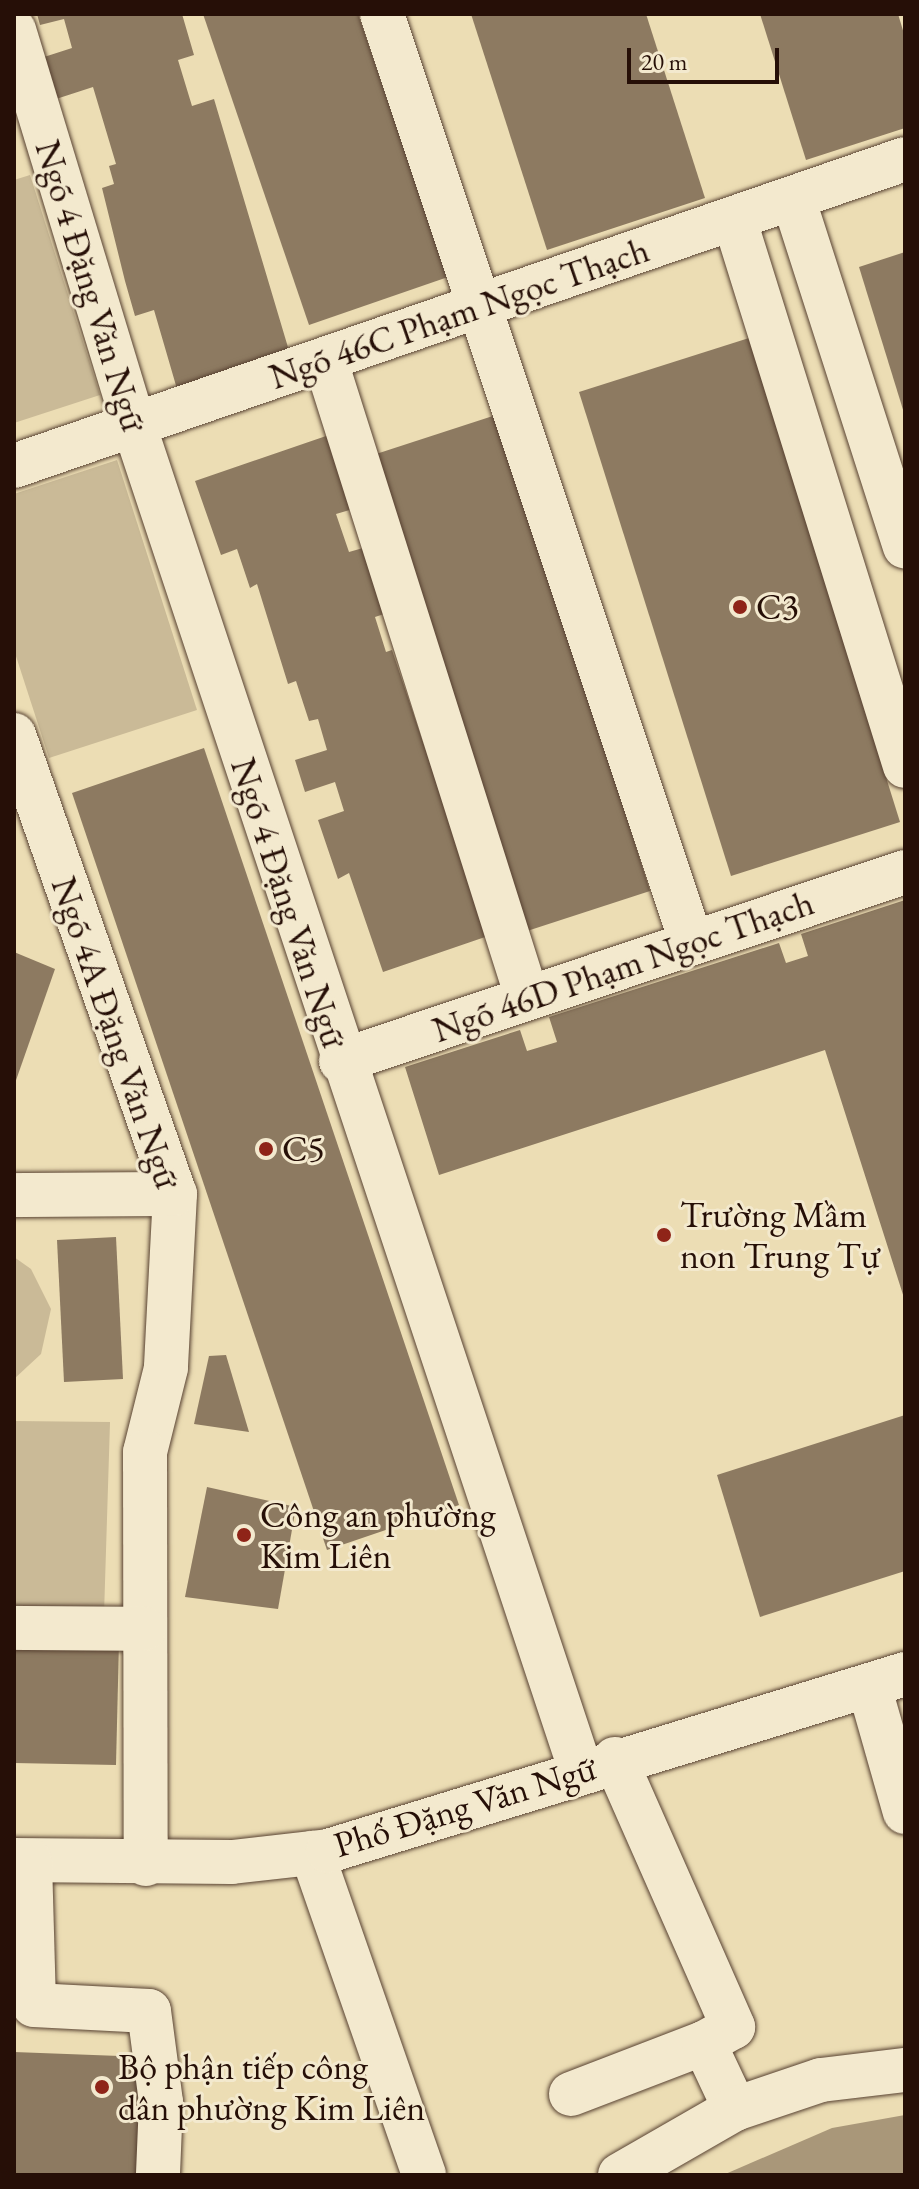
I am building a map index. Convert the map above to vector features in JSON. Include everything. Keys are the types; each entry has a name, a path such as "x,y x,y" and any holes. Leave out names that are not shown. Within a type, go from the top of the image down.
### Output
{"street":[{"path":"382,14 482,304 691,941"},
{"name":"Ngõ 4 Đặng Văn Ngữ","path":"14,30 134,425 341,1061 598,1765 733,2027 704,2043"},
{"name":"Ngõ 46C Phạm Ngọc Thạch","path":"14,466 905,159"},
{"path":"793,198 905,546"},
{"path":"734,218 905,766"},
{"path":"325,359 527,997"},
{"name":"Ngõ 4A Đặng Văn Ngữ","path":"14,735 175,1194 166,1368 145,1452 146,1864"},
{"name":"Ngõ 46D Phạm Ngọc Thạch","path":"341,1061 691,941 905,872"},
{"path":"14,1195 175,1194"},
{"path":"14,1628 144,1629"},
{"path":"887,1680 905,1812"},
{"name":"Phố Đặng Văn Ngữ","path":"22,1860 146,1864 312,1853 887,1680"},
{"path":"312,1853 424,2175"},
{"path":"22,1860 34,2005 149,2011 161,2102 158,2175"},
{"path":"571,2094 704,2043 735,2109"},
{"path":"620,2175 735,2109 821,2080 905,2070"}],"shaded area":[{"path":"30,175 100,395 14,423 14,180"},
{"path":"117,460 197,710 49,758 14,650 14,494"},
{"path":"14,1257 31,1269 51,1309 41,1354 14,1379"},
{"path":"14,1421 110,1422 104,1614 14,1613"},
{"path":"905,2115 905,2175 723,2175 832,2128"}],"building":[{"path":"37,14 182,14 194,55 178,60 192,106 214,99 290,354 177,389 154,310 135,316 125,281 102,188 114,184 109,166 116,164 93,87 53,100 41,58 72,48 64,19 40,25"},
{"path":"203,14 358,14 448,277 309,325"},
{"path":"471,14 646,14 705,198 547,250"},
{"path":"760,14 898,14 905,37 905,128 806,160"},
{"path":"905,252 905,413 904,413 859,267"},
{"name":"C3","path":"749,338 900,822 731,876 579,392"},
{"path":"499,414 650,891 524,932 373,455"},
{"path":"329,435 353,509 336,514 349,552 363,548 384,614 375,617 386,652 392,650 488,936 383,972 349,873 338,879 318,820 344,811 335,782 305,792 295,760 327,750 318,719 309,721 296,681 288,684 257,584 250,588 237,549 221,555 195,481"},
{"name":"C5","path":"204,748 459,1505 327,1550 72,793"},
{"path":"905,900 905,1301 825,1050 439,1175 405,1067 520,1030 527,1051 557,1042 549,1017 779,943 786,963 808,956 801,934"},
{"path":"14,952 55,969 14,1086"},
{"path":"116,1237 123,1379 64,1382 57,1240"},
{"path":"226,1355 249,1432 194,1424 209,1356"},
{"path":"905,1415 905,1571 760,1617 717,1475"},
{"name":"Công an phường Kim Liên","path":"207,1487 296,1507 278,1609 185,1597"},
{"path":"14,1639 119,1641 116,1765 14,1763"},
{"path":"14,2052 146,2057 140,2175 14,2175"}],"place":[{"name":"C3","path":"740,607"},
{"name":"C5","path":"266,1149"},
{"name":"Trường Mầm non Trung Tự","path":"664,1235"},
{"name":"Công an phường Kim Liên","path":"244,1535"},
{"name":"Bộ phận tiếp công dân phường Kim Liên","path":"102,2087"}]}
